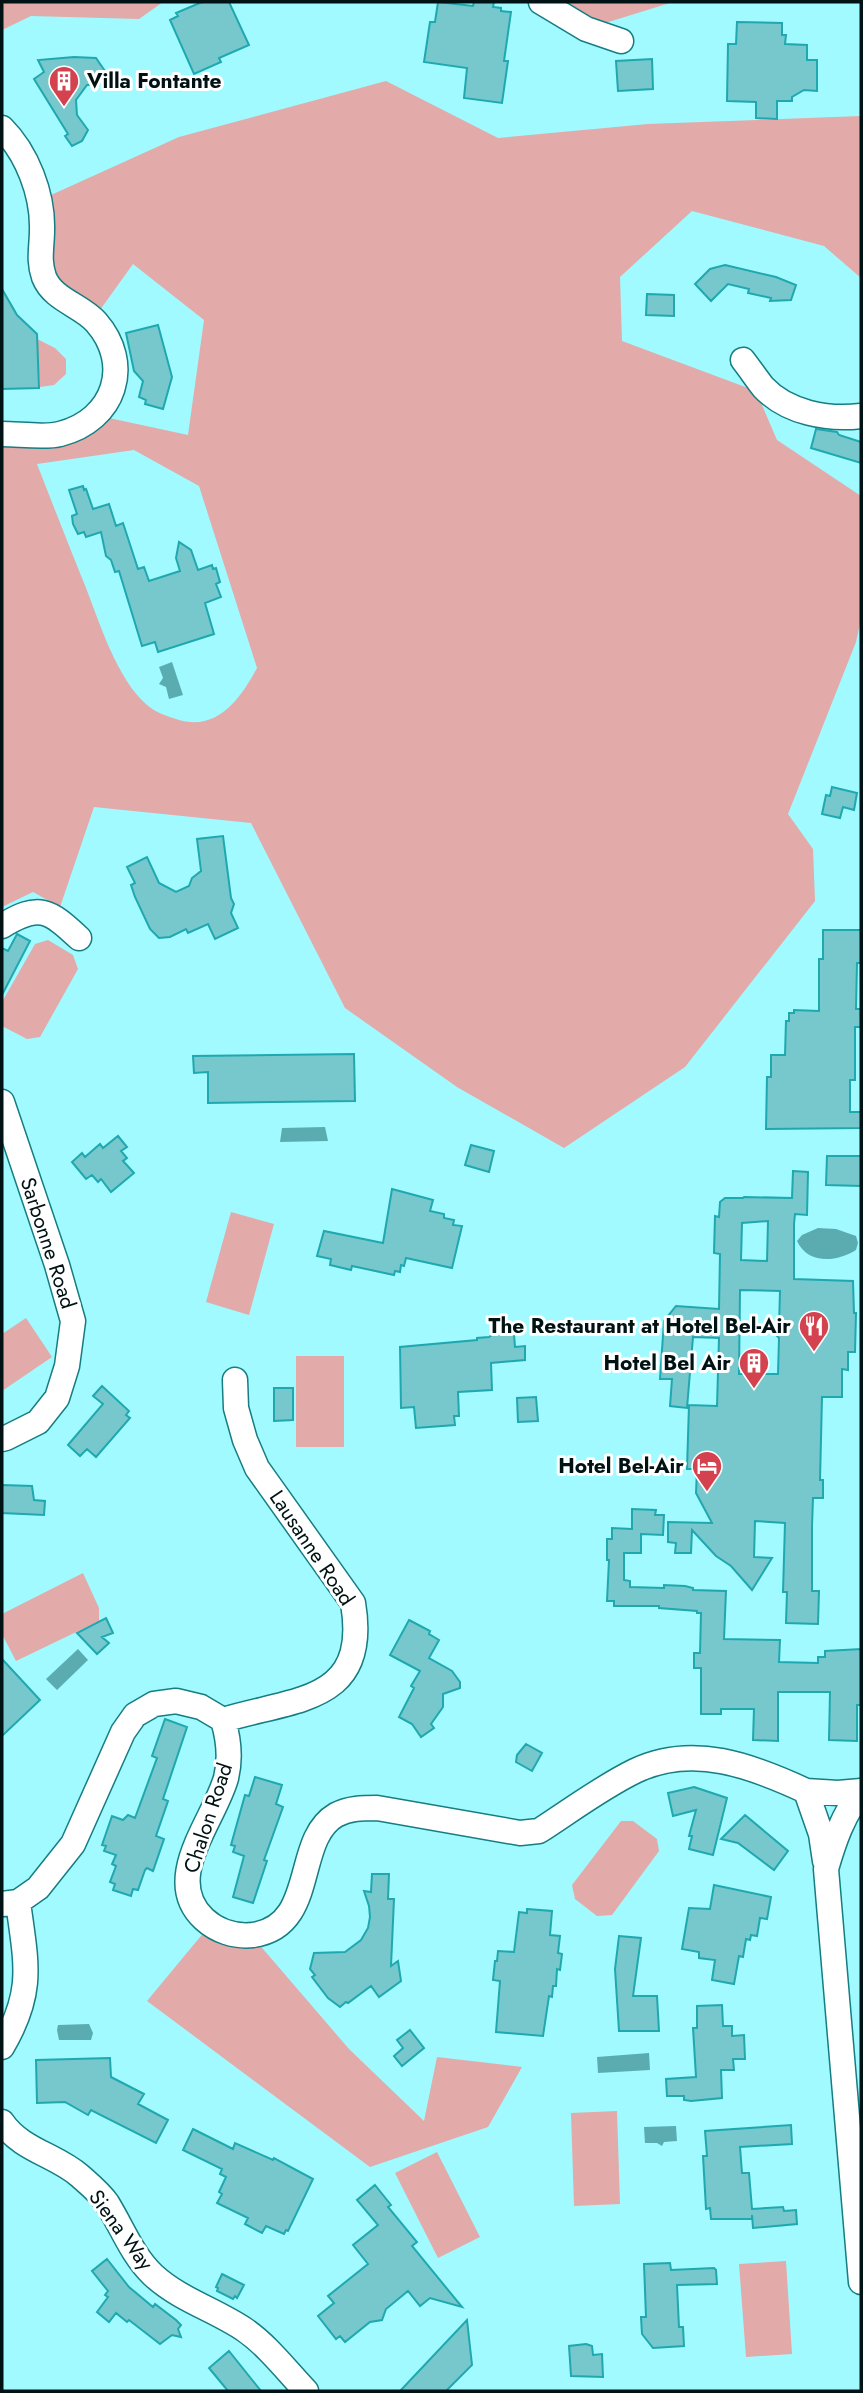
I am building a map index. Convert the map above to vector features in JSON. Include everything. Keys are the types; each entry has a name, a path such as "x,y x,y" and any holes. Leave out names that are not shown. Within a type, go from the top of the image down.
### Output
{"street":[{"path":"541,2 586,29 621,41"},
{"path":"2,128 12,138 29,170 40,200 42,228 39,259 45,280 65,301 94,319 107,337 114,354 117,376 97,415 79,428 57,435 2,434"},
{"path":"743,360 765,388 778,398 811,414 828,417 861,416"},
{"path":"2,926 23,913 41,912 57,918 79,937"},
{"name":"Sarbonne Road","path":"2,1102 73,1321 67,1366 57,1398 38,1422 2,1438"},
{"name":"Lausanne Road","path":"223,1720 310,1698 327,1690 340,1677 350,1661 356,1632 353,1603 257,1468 236,1408 235,1380"},
{"path":"2,2047 16,2023 24,2000 26,1966 10,1903 38,1888 73,1844 122,1732 135,1715 154,1704 176,1700 201,1707 223,1720"},
{"name":"Chalon Road","path":"223,1720 229,1739 226,1778 190,1861 187,1893 195,1911 210,1925 230,1934 251,1935 282,1923 292,1908 315,1842 323,1828 334,1816 353,1808 377,1808 520,1833 539,1831 636,1770 686,1757 740,1763 806,1791 861,1791"},
{"path":"806,1791 821,1834 826,1869 861,2282"},
{"path":"826,1869 840,1827 861,1791"},
{"name":"Siena Way","path":"2,2122 32,2149 78,2174 105,2200 133,2251 153,2275 177,2293 245,2330 306,2391"}],"shaded area":[{"path":"2,2 163,2 139,19 31,16 2,30"},
{"path":"541,2 673,2 586,29"},
{"path":"386,81 498,138 648,124 861,116 861,278 824,246 692,211 620,277 622,341 756,391 777,440 861,496 861,619 856,642 788,814 813,849 815,901 685,1067 564,1148 457,1087 345,1008 251,823 94,807 60,907 33,892 2,907 2,444 57,445 82,439 109,418 188,435 204,320 133,264 100,310 45,280 40,200 179,137","holes":["134,450 199,486 257,668 243,691 225,711 203,721 190,722 168,717 147,705 136,694 118,666 37,464"]},
{"path":"37,339 55,348 66,359 66,374 54,385 40,387"},
{"path":"48,940 73,955 78,969 40,1037 27,1039 2,1026 2,1002 35,944"},
{"path":"231,1212 274,1224 249,1315 206,1302"},
{"path":"26,1318 52,1357 2,1391 2,1334"},
{"path":"296,1356 344,1356 344,1447 296,1447"},
{"path":"83,1573 99,1608 99,1621 16,1661 2,1634 2,1614"},
{"path":"621,1821 633,1821 657,1839 659,1851 612,1915 597,1916 575,1899 572,1885"},
{"path":"210,1925 251,1935 349,2049 424,2121 437,2057 522,2067 488,2127 370,2167 147,2001"},
{"path":"617,2111 620,2204 574,2206 571,2113"},
{"path":"437,2152 480,2237 438,2258 395,2173"},
{"path":"786,2261 792,2354 746,2357 739,2264"}],"water":[{"path":"172,662 183,695 169,699 166,687 159,684 163,678 159,667"},
{"path":"325,1127 328,1141 280,1142 282,1128"},
{"path":"818,1228 836,1229 856,1236 856,1250 832,1259 815,1258 808,1254 797,1241 802,1235"},
{"path":"78,1649 88,1660 57,1690 46,1679"},
{"path":"89,2024 93,2033 91,2040 59,2040 58,2025"},
{"path":"649,2053 650,2070 598,2073 597,2057"},
{"path":"676,2126 677,2141 664,2142 662,2146 645,2143 644,2127"}],"building":[{"path":"202,2 229,2 249,45 219,58 221,62 194,74 170,20 178,16 176,13"},
{"path":"438,2 473,6 474,2 494,2 493,7 511,12 504,61 508,61 502,103 464,98 467,68 424,62 430,22 435,22"},
{"path":"737,22 782,23 782,35 786,35 785,44 807,45 807,60 817,60 817,91 804,90 792,97 792,101 777,101 777,119 756,118 756,102 727,101 728,44 736,44"},
{"name":"Villa Fontante","path":"96,58 105,71 99,85 87,85 76,100 77,115 88,130 82,141 72,146 65,136 68,134 34,79 44,72 38,60"},
{"path":"652,59 653,89 618,91 616,61"},
{"path":"725,265 776,277 796,285 791,300 770,301 771,298 748,293 749,289 728,284 711,301 695,284 710,269"},
{"path":"2,289 17,315 37,334 39,388 2,389"},
{"path":"647,294 674,295 674,316 646,315"},
{"path":"158,325 172,377 163,409 145,404 146,400 139,397 143,381 134,371 126,333"},
{"path":"816,429 837,432 861,442 861,463 811,448"},
{"path":"83,486 93,509 109,504 116,526 123,523 138,569 144,567 149,581 180,571 176,558 179,542 191,550 198,570 212,565 213,569 216,568 220,582 216,584 221,597 205,603 214,634 158,652 155,642 142,646 119,571 115,572 111,560 106,556 101,532 86,537 84,532 78,534 73,524 72,516 77,514 69,490"},
{"path":"832,787 857,793 854,810 843,807 840,818 822,814 826,795 830,796"},
{"path":"223,836 234,904 231,913 238,928 215,939 208,924 188,933 186,929 170,937 159,938 150,929 135,897 131,885 135,883 127,867 147,857 159,883 176,892 189,886 192,878 201,871 197,839"},
{"path":"823,930 861,930 856,1009 861,1009 861,1027 855,1027 855,1080 850,1080 850,1112 861,1112 861,1128 766,1129 767,1077 771,1077 771,1055 785,1055 786,1021 789,1021 789,1013 794,1013 794,1010 819,1011 819,959 823,959"},
{"path":"17,934 30,941 2,995 2,948 8,951"},
{"path":"354,1054 355,1101 208,1103 208,1072 194,1073 193,1056"},
{"path":"118,1136 127,1147 121,1151 127,1158 123,1161 134,1173 111,1192 101,1179 98,1182 92,1175 86,1179 72,1162 82,1153 85,1157 100,1144 103,1148"},
{"path":"471,1145 494,1151 489,1172 465,1165"},
{"path":"827,1156 861,1156 861,1186 826,1185"},
{"name":"Hotel Bel Air","path":"793,1171 808,1172 807,1215 795,1214 794,1279 853,1281 856,1313 855,1352 848,1352 848,1370 842,1369 842,1397 822,1397 820,1480 823,1480 823,1498 813,1498 812,1526 812,1591 819,1591 818,1624 786,1623 787,1592 783,1592 785,1523 755,1521 754,1557 772,1558 752,1590 731,1566 716,1556 692,1530 691,1553 675,1553 676,1543 668,1542 668,1522 712,1523 696,1493 697,1469 687,1469 689,1405 717,1406 719,1338 693,1337 687,1408 670,1406 672,1379 660,1379 664,1321 676,1306 719,1309 720,1254 714,1253 715,1216 719,1217 720,1202 725,1198 792,1198","holes":["768,1221 767,1261 741,1260 742,1223","740,1290 780,1291 779,1327 774,1333 779,1338 778,1374 739,1374"]},
{"path":"392,1189 433,1200 430,1211 444,1214 444,1218 454,1220 453,1225 462,1226 452,1268 406,1258 400,1272 395,1271 394,1275 352,1266 351,1270 330,1265 331,1259 317,1256 324,1231 383,1243"},
{"path":"495,1333 514,1334 515,1347 525,1346 525,1360 491,1363 492,1390 458,1392 459,1416 454,1416 455,1425 416,1428 414,1407 401,1408 400,1347 477,1340"},
{"path":"102,1386 129,1411 126,1415 130,1418 96,1457 87,1449 80,1456 68,1445 103,1404 93,1396"},
{"path":"274,1388 293,1388 293,1420 274,1421"},
{"path":"536,1397 538,1421 518,1422 517,1398"},
{"path":"2,1485 32,1486 34,1500 45,1501 44,1515 2,1513"},
{"path":"632,1509 656,1510 655,1515 664,1515 663,1535 641,1534 641,1553 624,1553 624,1580 630,1581 630,1587 664,1588 664,1585 685,1586 693,1590 726,1591 724,1639 780,1640 779,1662 818,1663 818,1657 825,1657 825,1651 861,1649 861,1705 857,1705 857,1741 829,1740 830,1692 778,1692 778,1741 753,1740 754,1709 721,1709 721,1714 701,1714 701,1668 694,1668 694,1653 700,1653 701,1613 659,1606 614,1606 614,1601 607,1601 607,1539 612,1539 612,1528 632,1529"},
{"path":"106,1618 113,1633 102,1637 109,1643 97,1654 77,1633"},
{"path":"409,1620 430,1631 429,1634 439,1640 429,1658 452,1671 460,1682 460,1688 443,1694 443,1707 431,1724 434,1728 421,1737 412,1724 399,1717 420,1671 390,1655"},
{"path":"2,1659 40,1700 2,1736"},
{"path":"165,1719 187,1727 163,1799 168,1801 156,1836 164,1839 153,1871 147,1868 145,1870 138,1890 133,1889 131,1896 113,1890 115,1884 110,1882 116,1866 112,1864 116,1855 104,1851 106,1846 102,1845 112,1816 123,1820 128,1815 135,1818 157,1758 152,1756"},
{"path":"526,1744 542,1753 532,1771 516,1762 517,1755"},
{"path":"255,1777 282,1785 276,1804 283,1807 264,1860 267,1861 253,1903 233,1897 244,1856 233,1852 235,1846 231,1845 245,1795 249,1796"},
{"path":"694,1787 727,1798 713,1855 689,1849 692,1836 689,1836 696,1810 673,1816 668,1793"},
{"path":"745,1815 788,1851 774,1870 738,1843 721,1839"},
{"path":"372,1874 389,1874 388,1899 394,1899 391,1966 398,1961 401,1981 379,1997 371,1986 340,2007 328,1998 312,1977 315,1975 310,1969 314,1953 345,1952 361,1940 368,1928 370,1917 364,1891 371,1892"},
{"path":"714,1885 771,1897 767,1919 760,1918 757,1936 751,1935 750,1940 746,1939 743,1957 739,1956 734,1984 712,1980 715,1960 699,1958 699,1952 682,1949 689,1908 710,1909"},
{"path":"527,1909 552,1911 550,1935 560,1936 560,1970 557,1969 552,1997 549,1996 543,2036 496,2032 500,1981 493,1980 495,1961 498,1951 514,1952 519,1912 527,1913"},
{"path":"619,1936 641,1938 633,1996 657,1996 659,2031 619,2031 615,1969"},
{"path":"722,2005 723,2026 732,2026 732,2036 744,2035 745,2059 733,2059 734,2070 721,2070 722,2098 691,2101 684,2100 684,2096 667,2096 666,2079 696,2077 693,2028 697,2028 697,2006"},
{"path":"410,2030 424,2048 402,2066 394,2056 403,2048 397,2040"},
{"path":"110,2058 111,2077 144,2094 138,2104 168,2120 156,2143 91,2110 88,2115 65,2102 37,2103 36,2060"},
{"path":"791,2125 792,2144 740,2147 742,2173 749,2173 752,2209 783,2207 784,2211 796,2210 797,2224 753,2228 752,2215 752,2219 711,2219 710,2208 706,2209 703,2156 707,2156 705,2131"},
{"path":"193,2129 233,2149 235,2143 273,2160 274,2158 313,2179 288,2231 284,2234 266,2226 262,2233 245,2224 248,2218 217,2203 226,2177 220,2174 222,2169 183,2150"},
{"path":"375,2185 391,2205 388,2207 417,2242 412,2246 462,2307 430,2298 420,2306 408,2291 386,2309 382,2320 370,2322 345,2342 340,2336 336,2339 318,2316 334,2303 328,2296 368,2264 353,2245 378,2225 357,2200"},
{"path":"107,2259 129,2287 181,2325 178,2329 181,2337 172,2335 160,2344 116,2313 109,2322 97,2312 108,2297 105,2295 108,2291 92,2271"},
{"path":"670,2263 671,2270 714,2268 717,2284 677,2285 679,2327 683,2327 684,2346 653,2348 642,2334 641,2317 646,2317 644,2264"},
{"path":"222,2274 244,2285 237,2298 235,2296 233,2299 217,2291"},
{"path":"467,2320 472,2365 446,2391 400,2391"},
{"path":"569,2346 592,2346 593,2355 602,2354 603,2377 571,2376"},
{"path":"229,2351 261,2391 228,2391 209,2368"}],"place":[{"name":"Villa Fontante","path":"64,108"},
{"name":"The Restaurant at Hotel Bel-Air","path":"814,1353"},
{"name":"Hotel Bel Air","path":"754,1390"},
{"name":"Hotel Bel-Air","path":"707,1493"}]}
